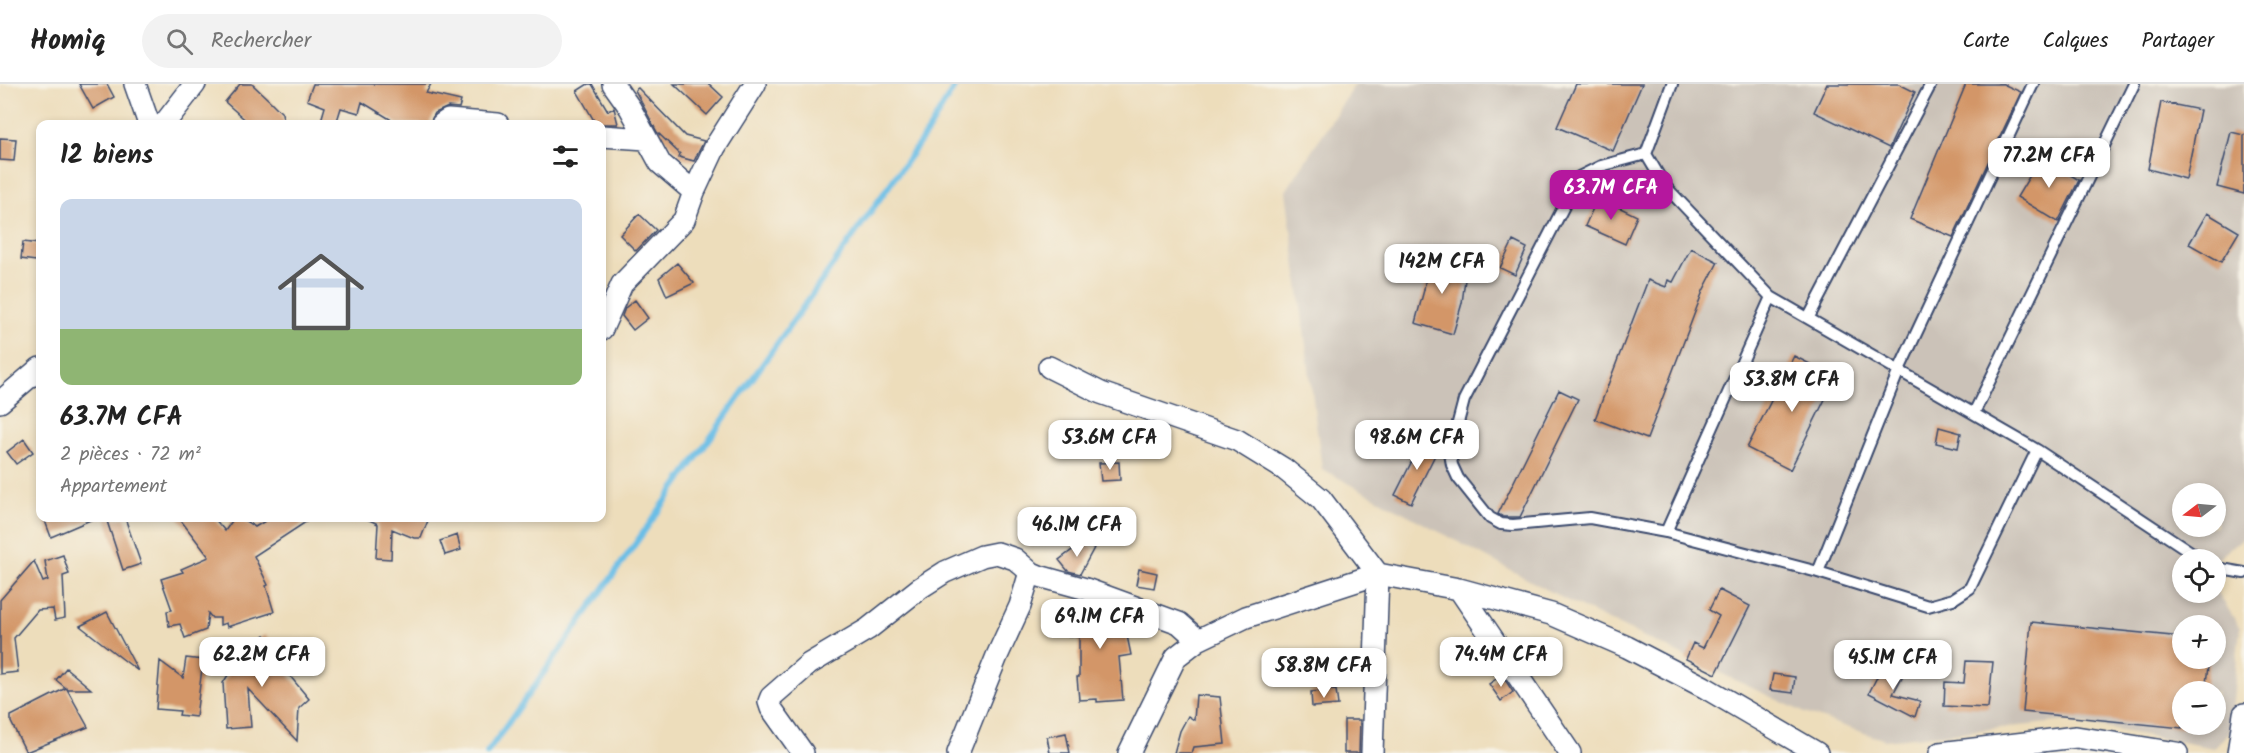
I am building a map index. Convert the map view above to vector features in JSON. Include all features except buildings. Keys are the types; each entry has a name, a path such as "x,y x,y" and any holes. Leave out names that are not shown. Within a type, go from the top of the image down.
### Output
{"street":[{"path":"135,84 148,120"},
{"path":"167,120 195,84"},
{"path":"613,84 630,108 660,163 694,192"},
{"path":"606,320 622,284 684,220 715,147 755,84"},
{"path":"606,136 646,139"},
{"path":"1049,367 1101,393 1237,440 1284,469 1321,499 1378,574 1372,753"},
{"path":"0,402 36,371"},
{"path":"799,752 771,708 771,697 809,664 868,629 920,588 954,568 982,556 997,553 1016,559 1030,572 1086,589 1179,623 1198,640"},
{"path":"958,753 1020,606 1030,572"},
{"path":"1129,753 1176,657 1198,640 1246,617 1378,574 1459,589 1551,614 1627,647 1704,687 1817,753"},
{"path":"1459,589 1570,753"},
{"path":"2238,753 2244,714"},
{"path":"1940,753 2076,737 2176,753"}],"lane":[{"path":"1646,154 1672,84"},
{"path":"1809,317 1931,84"},
{"path":"1818,572 1899,369 2033,84"},
{"path":"1974,412 2134,84"},
{"path":"1646,154 1665,186 1771,297 2037,450 2186,549"},
{"path":"1646,154 1600,166 1579,177 1464,400 1450,453 1452,465 1458,478 1490,518 1501,524 1513,525 1590,518 1666,532 1818,572 1928,606 1953,599 1970,588 2037,450"},
{"path":"1666,532 1771,297"},
{"path":"2226,570 2244,573"}],"shaded area":[{"path":"1355,84 2244,84 2244,537 2226,552 2226,549 2172,549 2172,603 2224,603 2240,628 2230,731 2214,748 2067,721 1885,740 1805,713 1568,601 1322,469 1286,191"}],"waterway":[{"path":"487,753 930,128 956,84"}]}
